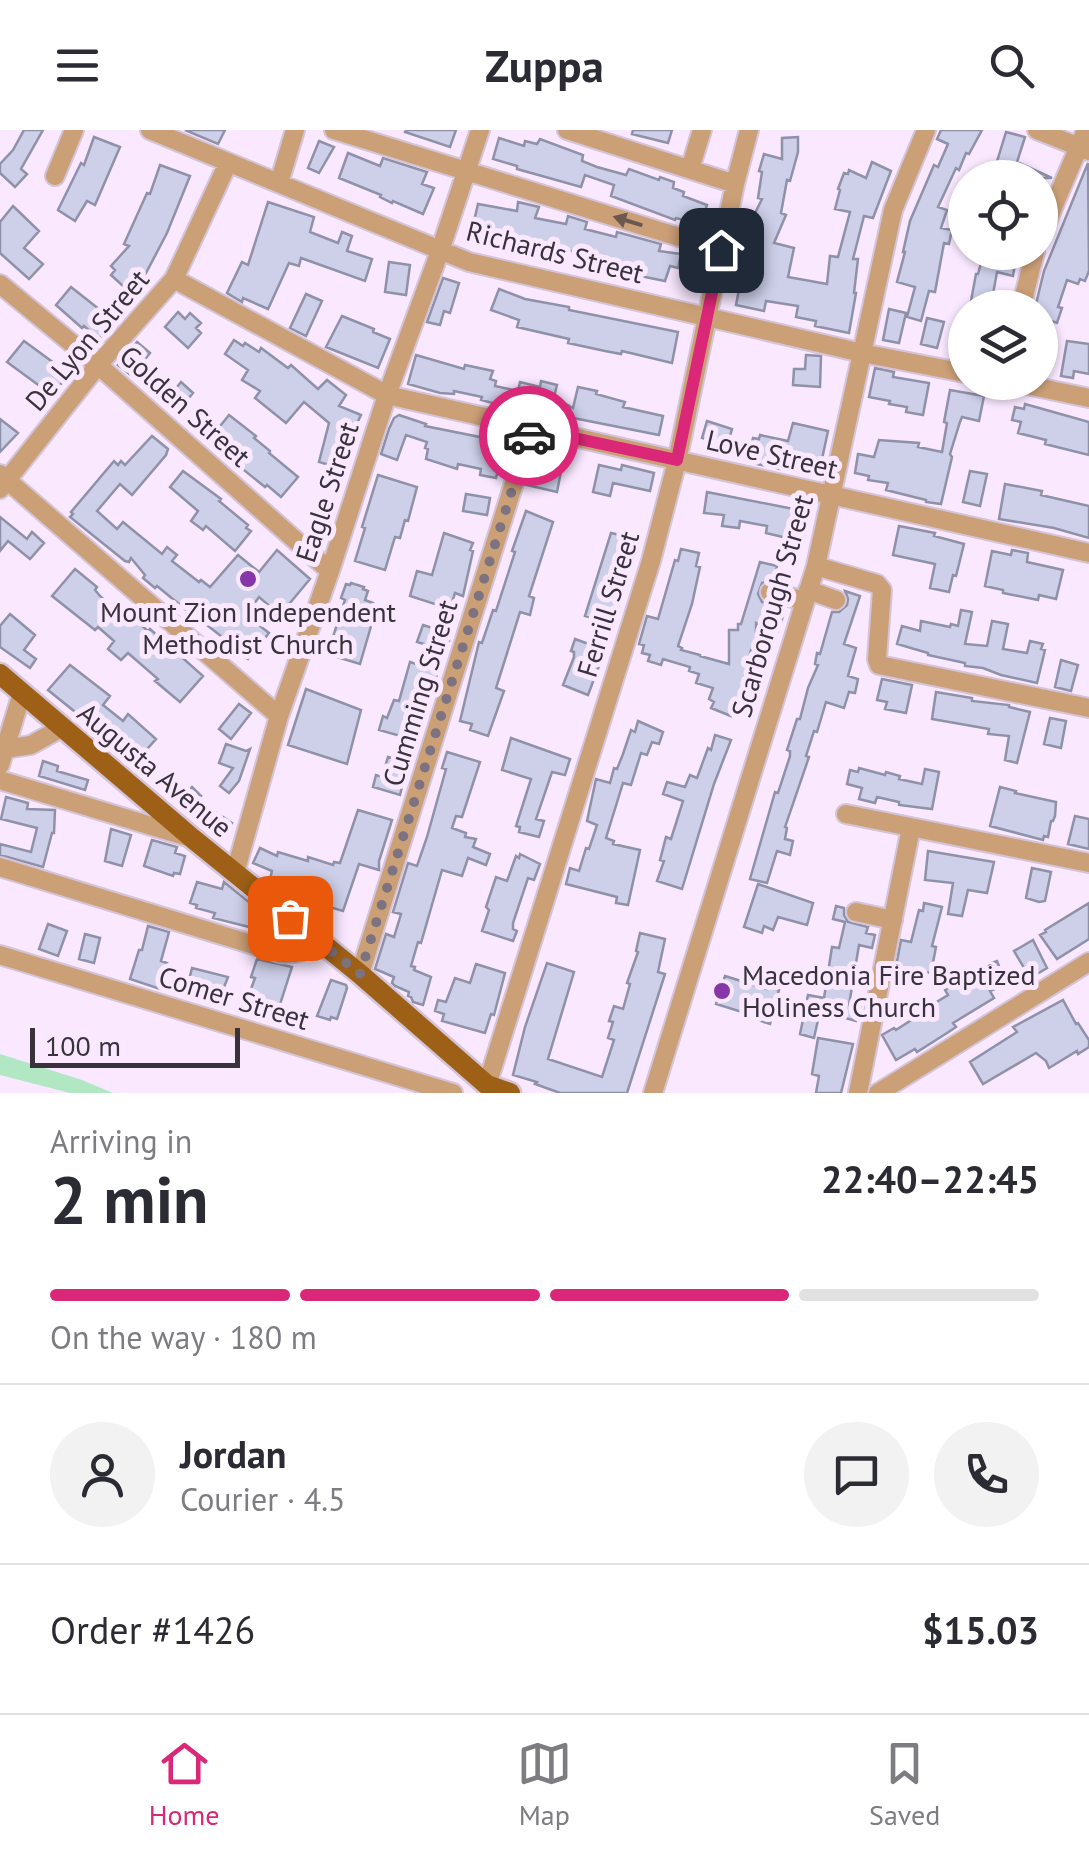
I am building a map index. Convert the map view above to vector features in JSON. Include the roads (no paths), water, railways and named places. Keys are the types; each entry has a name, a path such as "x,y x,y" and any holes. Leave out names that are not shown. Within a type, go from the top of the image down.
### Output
{"main road":[{"name":"Augusta Avenue","path":"1,678 499,1090"}],"street":[{"path":"55,176 74,130"},
{"name":"Richards Street","path":"150,130 468,262 948,370"},
{"path":"279,183 295,130"},
{"path":"334,130 721,250"},
{"name":"Eagle Street","path":"235,873 279,716 480,130"},
{"path":"567,130 619,138 735,184"},
{"path":"690,169 702,130"},
{"name":"Ferrill Street","path":"499,1090 652,561 749,130"},
{"name":"Scarborough Street","path":"653,1093 794,657 788,627 806,598 816,566 894,210 926,130"},
{"path":"1037,130 1085,143 1058,200"},
{"name":"De Lyon Street","path":"3,481 174,280 228,163"},
{"name":"Love Street","path":"174,280 387,396 1089,553"},
{"name":"Golden Street","path":"0,284 98,365 330,571"},
{"path":"1058,392 1089,398"},
{"name":"Cumming Street","path":"360,974 532,429"},
{"path":"3,481 279,716"},
{"path":"816,566 877,584 882,590 877,659 880,664 1089,708"},
{"path":"770,592 834,606"},
{"path":"767,654 794,657"},
{"path":"756,692 781,700"},
{"path":"2,757 22,693"},
{"path":"2,757 63,728"},
{"path":"0,780 192,838"},
{"path":"846,814 1089,863"},
{"path":"858,1093 911,828"},
{"path":"0,867 280,953 294,955 318,940"},
{"path":"856,912 893,920"},
{"name":"Comer Street","path":"0,955 453,1093"},
{"path":"878,1093 1089,962"}],"place":[{"name":"Mount Zion Independent Methodist Church","path":"248,579"},
{"name":"Macedonia Fire Baptized Holiness Church","path":"722,991"}]}
